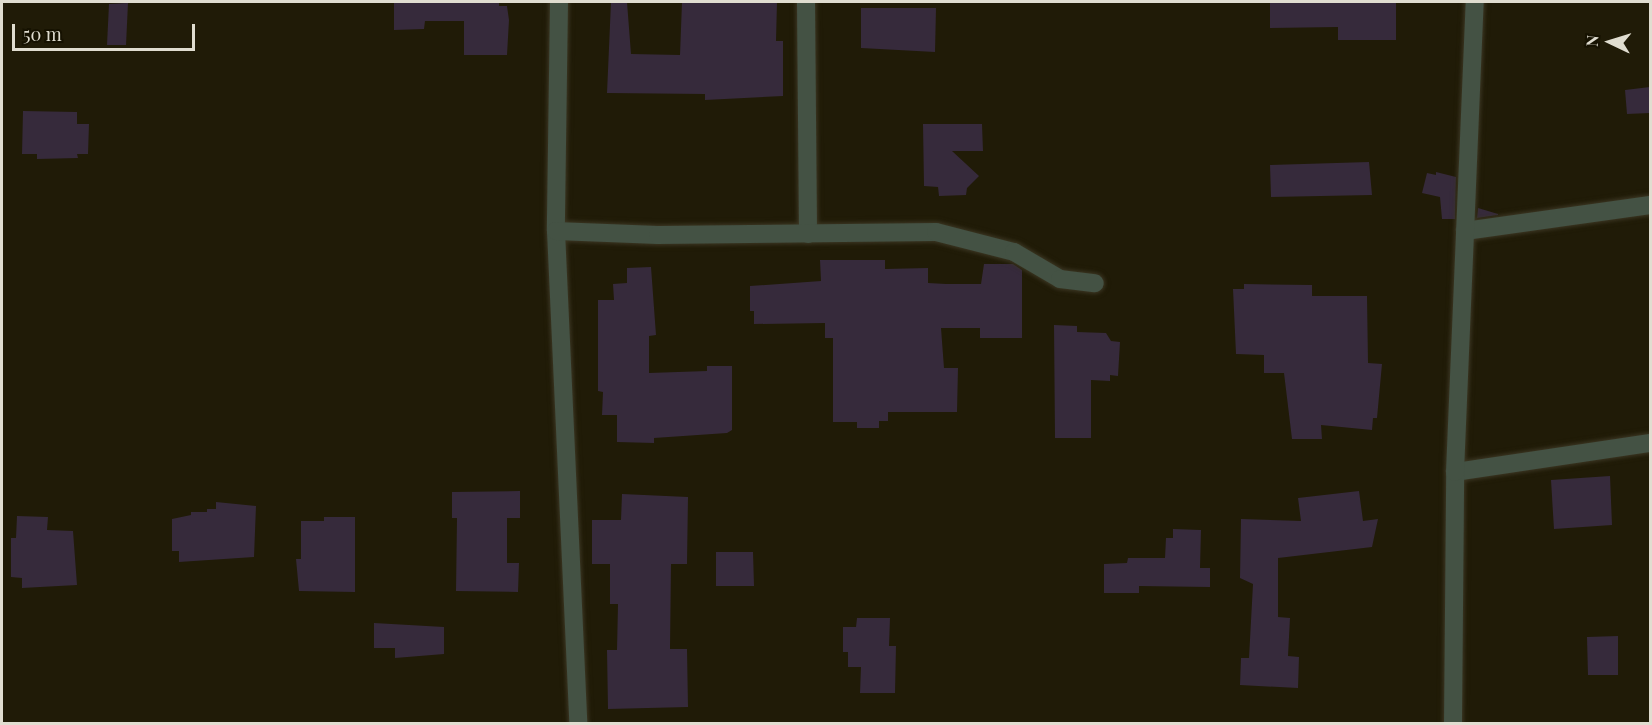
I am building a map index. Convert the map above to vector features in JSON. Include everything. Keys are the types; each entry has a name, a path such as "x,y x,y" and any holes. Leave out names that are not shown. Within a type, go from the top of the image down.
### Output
{"street":[{"path":"559,2 556,231 578,723"},
{"path":"806,2 808,234"},
{"path":"1453,723 1455,472 1474,2"},
{"path":"1465,231 1650,205"},
{"path":"556,231 658,235 936,232 1014,252 1060,279 1095,283"},
{"path":"1455,472 1650,443"}],"building":[{"path":"394,2 499,2 499,6 507,6 509,20 507,55 464,55 464,21 425,21 424,29 394,30"},
{"path":"611,2 627,2 631,54 680,55 682,2 777,2 776,41 783,41 783,96 705,100 705,94 607,93"},
{"path":"1270,2 1396,2 1396,40 1338,40 1338,27 1270,28"},
{"path":"128,3 126,45 107,45 109,4"},
{"path":"861,8 936,8 935,52 861,48"},
{"path":"1650,87 1650,113 1627,114 1625,90"},
{"path":"23,111 77,112 77,124 89,124 88,154 77,154 78,158 37,159 37,154 22,154"},
{"path":"923,124 982,124 983,151 952,151 979,176 967,188 966,195 939,196 938,187 924,186"},
{"path":"1369,162 1372,195 1271,197 1270,165"},
{"path":"1436,172 1456,177 1455,219 1442,219 1440,197 1422,193 1427,173 1436,175"},
{"path":"1478,208 1498,214 1498,215 1477,218"},
{"path":"820,260 885,260 885,269 928,268 928,283 946,284 981,284 984,264 1013,264 1022,270 1022,338 980,338 980,328 941,328 944,368 958,368 957,412 888,412 888,421 879,421 879,428 857,428 857,422 833,422 833,338 825,338 825,323 754,324 754,311 750,311 750,286 821,281"},
{"path":"651,267 656,335 649,336 649,373 707,371 707,366 732,366 732,430 727,433 654,438 654,443 617,442 617,415 602,415 603,392 598,391 598,300 614,300 613,284 627,283 627,268"},
{"path":"1244,284 1312,285 1312,296 1367,296 1368,363 1382,364 1377,418 1373,418 1372,430 1321,425 1322,439 1292,439 1284,373 1264,373 1264,355 1236,354 1233,289 1244,289"},
{"path":"1054,325 1077,326 1077,332 1106,333 1111,341 1120,342 1118,376 1110,375 1110,381 1091,380 1091,438 1055,438"},
{"path":"1610,476 1612,525 1554,529 1551,480"},
{"path":"520,491 520,518 507,518 507,563 519,563 518,592 456,591 457,518 452,518 452,492"},
{"path":"1359,491 1363,521 1378,519 1372,547 1278,558 1278,617 1290,618 1288,656 1299,657 1298,688 1240,685 1241,658 1249,658 1253,584 1240,578 1241,519 1301,521 1298,498"},
{"path":"622,494 688,497 687,564 671,564 670,649 687,649 688,707 608,709 607,650 617,650 618,604 610,604 610,564 592,564 592,520 621,520"},
{"path":"216,502 256,506 254,557 179,562 179,551 172,551 172,519 191,515 191,512 207,512 207,509 216,509"},
{"path":"17,516 48,517 47,530 73,531 77,585 22,588 22,578 11,577 11,538 16,538"},
{"path":"324,517 355,517 355,592 299,591 296,559 301,559 301,521 324,521"},
{"path":"1173,529 1201,530 1200,568 1210,568 1210,587 1139,586 1139,593 1104,593 1104,564 1127,563 1128,558 1165,558 1166,538 1173,538"},
{"path":"716,552 753,552 754,586 716,586"},
{"path":"857,618 890,618 889,646 896,646 895,693 860,693 861,667 848,667 848,652 843,652 843,627 856,627"},
{"path":"374,623 444,627 444,654 395,658 395,648 374,648"},
{"path":"1618,636 1618,675 1588,675 1587,637"}]}
